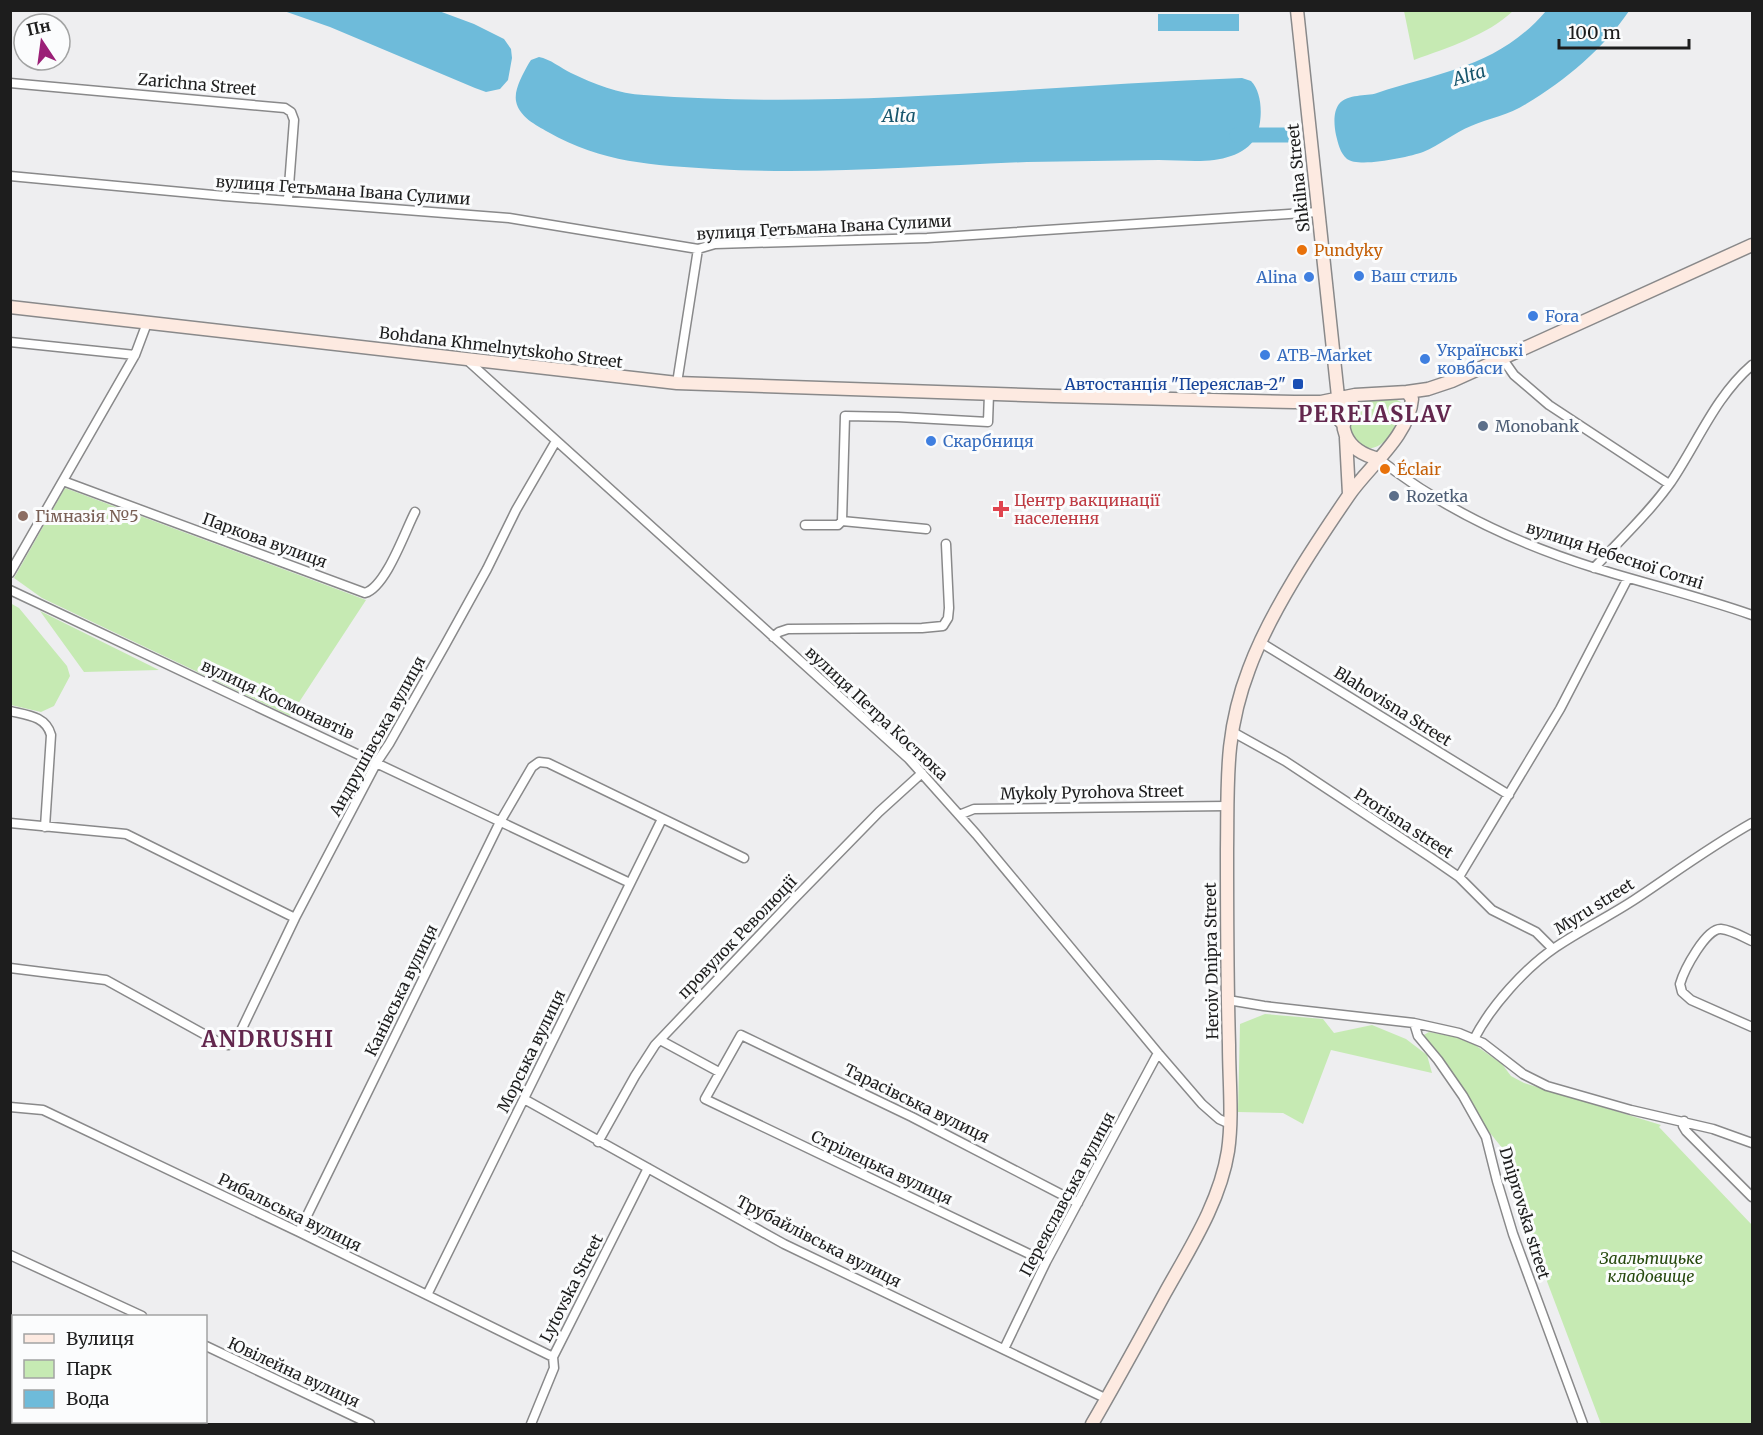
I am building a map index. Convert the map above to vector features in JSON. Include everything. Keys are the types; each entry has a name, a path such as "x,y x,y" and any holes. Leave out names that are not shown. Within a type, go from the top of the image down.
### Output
{"main road":[{"name":"Shkilna Street","path":"1297,10 1335,377 1345,431"},
{"path":"1411,411 1412,399 1407,392 1433,388 1752,245"},
{"name":"Bohdana Khmelnytskoho Street","path":"10,307 677,383 1313,402 1355,395 1407,392"},
{"path":"1349,494 1345,431 1346,408 1355,395 1345,389 1335,377 1327,392 1313,402 1332,412 1345,431 1354,450 1364,456 1379,459"},
{"path":"1411,411 1433,388"},
{"name":"Heroiv Dnipra Street","path":"1092,1425 1204,1222 1222,1175 1228,1148 1230,1124 1228,749 1239,696 1260,642 1297,577 1349,494 1379,459 1411,411"}],"street":[{"name":"Zarichna Street","path":"10,82 285,108 291,112 294,120 288,199"},
{"name":"вулиця Гетьмана Івана Сулими","path":"10,176 200,194 288,199 509,218 698,249 715,244 927,238 1318,212"},
{"path":"677,383 698,249"},
{"path":"10,573 135,355 147,323"},
{"path":"10,342 135,355"},
{"path":"1502,358 1514,375 1544,401 1669,484"},
{"name":"вулиця Петра Костюка","path":"467,360 922,773 1202,1104 1219,1119 1230,1124"},
{"path":"1594,568 1669,484 1722,397 1752,365"},
{"path":"805,525 834,526 840,525 842,520 845,416 892,416 988,422 989,394"},
{"name":"Андрушівська вулиця","path":"10,968 106,980 220,1044 228,1045 239,1038 295,918 377,762 445,645 516,510 556,441"},
{"name":"вулиця Небесної Сотні","path":"1379,459 1412,483 1495,531 1594,568 1752,615"},
{"name":"Паркова вулиця","path":"63,481 365,593 374,588 385,573 415,512"},
{"path":"842,520 926,529"},
{"path":"773,637 788,629 943,626 949,615 946,544"},
{"path":"1459,878 1560,709 1629,578"},
{"name":"вулиця Космонавтів","path":"10,590 630,883"},
{"name":"Blahovisna Street","path":"1260,642 1509,795"},
{"path":"10,711 40,719 51,735 45,827"},
{"name":"Prorisna street","path":"1231,730 1285,761 1459,878 1492,910 1536,932 1553,949"},
{"name":"Канівська вулиця","path":"298,1232 500,822 529,770 535,764 548,763 662,819"},
{"name":"провулок Революції","path":"598,1142 634,1076 660,1040 879,812 922,773"},
{"name":"Mykoly Pyrohova Street","path":"958,815 974,809 1227,806"},
{"path":"662,819 744,858"},
{"name":"Морська вулиця","path":"427,1295 662,819"},
{"path":"10,823 126,834 295,918"},
{"name":"Myru street","path":"1474,1039 1484,1022 1505,996 1553,949 1752,823"},
{"path":"1752,941 1725,930 1714,930 1701,944 1680,984 1682,992 1690,1000 1752,1027"},
{"path":"1228,1000 1414,1023 1459,1032 1474,1039 1523,1074 1547,1086 1631,1110 1713,1129 1752,1143"},
{"name":"Dniprovska street","path":"1414,1023 1418,1036 1452,1081 1484,1131 1517,1244 1583,1425"},
{"name":"Тарасівська вулиця","path":"719,1072 741,1035 912,1117 1078,1203"},
{"path":"660,1040 719,1072"},
{"name":"Переяславська вулиця","path":"1004,1349 1047,1262 1158,1053"},
{"name":"Стрілецька вулиця","path":"719,1072 705,1099 1047,1262"},
{"name":"Трубайлівська вулиця","path":"524,1099 784,1244 1107,1399"},
{"name":"Рибальська вулиця","path":"10,1107 43,1110 553,1357"},
{"path":"1684,1121 1684,1130 1752,1197"},
{"name":"Lytovska Street","path":"531,1425 554,1368 553,1357 648,1168"},
{"path":"10,1255 138,1315"},
{"name":"Ювілейна вулиця","path":"207,1346 370,1425"}],"green space":[{"path":"1404,10 1513,11 1479,34 1414,60"},
{"path":"1373,399 1395,399 1401,402 1403,408 1388,438 1372,448 1358,442 1349,422 1355,404"},
{"path":"65,488 366,600 290,716 42,598 14,578"},
{"path":"10,603 19,608 67,666 70,676 54,706 41,712 11,705"},
{"path":"40,611 159,670 84,672"},
{"path":"1265,1014 1323,1019 1334,1033 1372,1025 1406,1039 1427,1055 1432,1073 1331,1050 1303,1124 1283,1113 1238,1112 1240,1024"},
{"name":"Заальтицьке кладовище","path":"1429,1032 1455,1037 1475,1045 1502,1064 1511,1076 1524,1083 1661,1125 1659,1127 1752,1225 1752,1424 1601,1424 1503,1165 1503,1149 1486,1128 1472,1102 1422,1036"}],"water":[{"path":"284,11 439,11 474,24 504,39 511,49 512,58 508,80 500,89 486,92 330,27"},
{"path":"1546,11 1629,11 1608,38 1583,63 1541,95 1519,108 1471,126 1416,154 1384,161 1362,162 1347,159 1343,154 1336,135 1334,119 1337,107 1347,98 1377,93 1447,72 1489,56 1528,29"},
{"path":"1158,14 1239,14 1239,31 1158,31"},
{"path":"539,57 589,81 625,93 719,99 869,98 1242,78 1251,81 1255,86 1260,100 1261,115 1256,137 1245,149 1235,155 1205,161 1027,162 793,171 670,166 628,161 588,150 548,132 529,120 518,107 516,92 529,63"}],"waterway":[{"name":"Alta","path":"1237,135 1291,135"}],"place":[{"name":"Pundyky","path":"1302,250"},
{"name":"Ваш стиль","path":"1359,276"},
{"name":"Alina","path":"1309,277"},
{"name":"Fora","path":"1533,316"},
{"name":"ATB-Market","path":"1265,355"},
{"name":"Українські ковбаси","path":"1425,359"},
{"name":"Автостанція \"Переяслав-2\"","path":"1298,384"},
{"name":"Monobank","path":"1483,426"},
{"name":"Скарбниця","path":"931,441"},
{"name":"Éclair","path":"1385,469"},
{"name":"Rozetka","path":"1394,496"},
{"name":"Центр вакцинації населення","path":"1001,509"},
{"name":"Гімназія №5","path":"23,516"}],"district":[{"name":"PEREIASLAV","path":"1375,414"},
{"name":"ANDRUSHI","path":"268,1039"}]}
